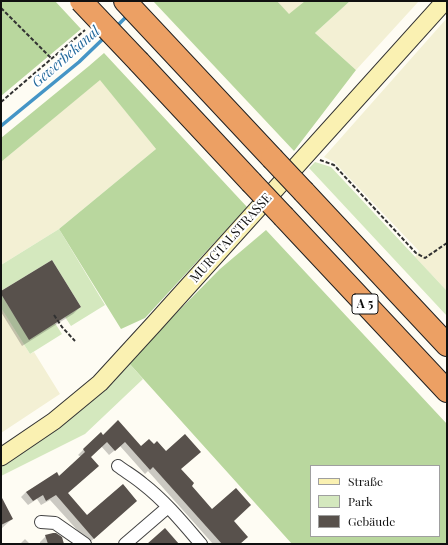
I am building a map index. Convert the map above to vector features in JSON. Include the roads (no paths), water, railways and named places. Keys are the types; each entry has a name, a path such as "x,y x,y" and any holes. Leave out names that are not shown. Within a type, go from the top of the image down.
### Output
{"highway":[{"name":"A 5","path":"81,1 447,391"},
{"name":"A 5","path":"125,1 447,345"}],"main road":[{"name":"MURGTALSTRASSE","path":"1,457 54,421 100,383 445,1"}],"street":[{"path":"118,466 143,484 168,506 201,544"},
{"path":"125,544 168,506"},
{"path":"41,522 55,523 84,544"}],"waterway":[{"name":"Gewerbekanal","path":"116,27 129,14"},
{"name":"Gewerbekanal","path":"1,126 79,62 106,36"}]}
